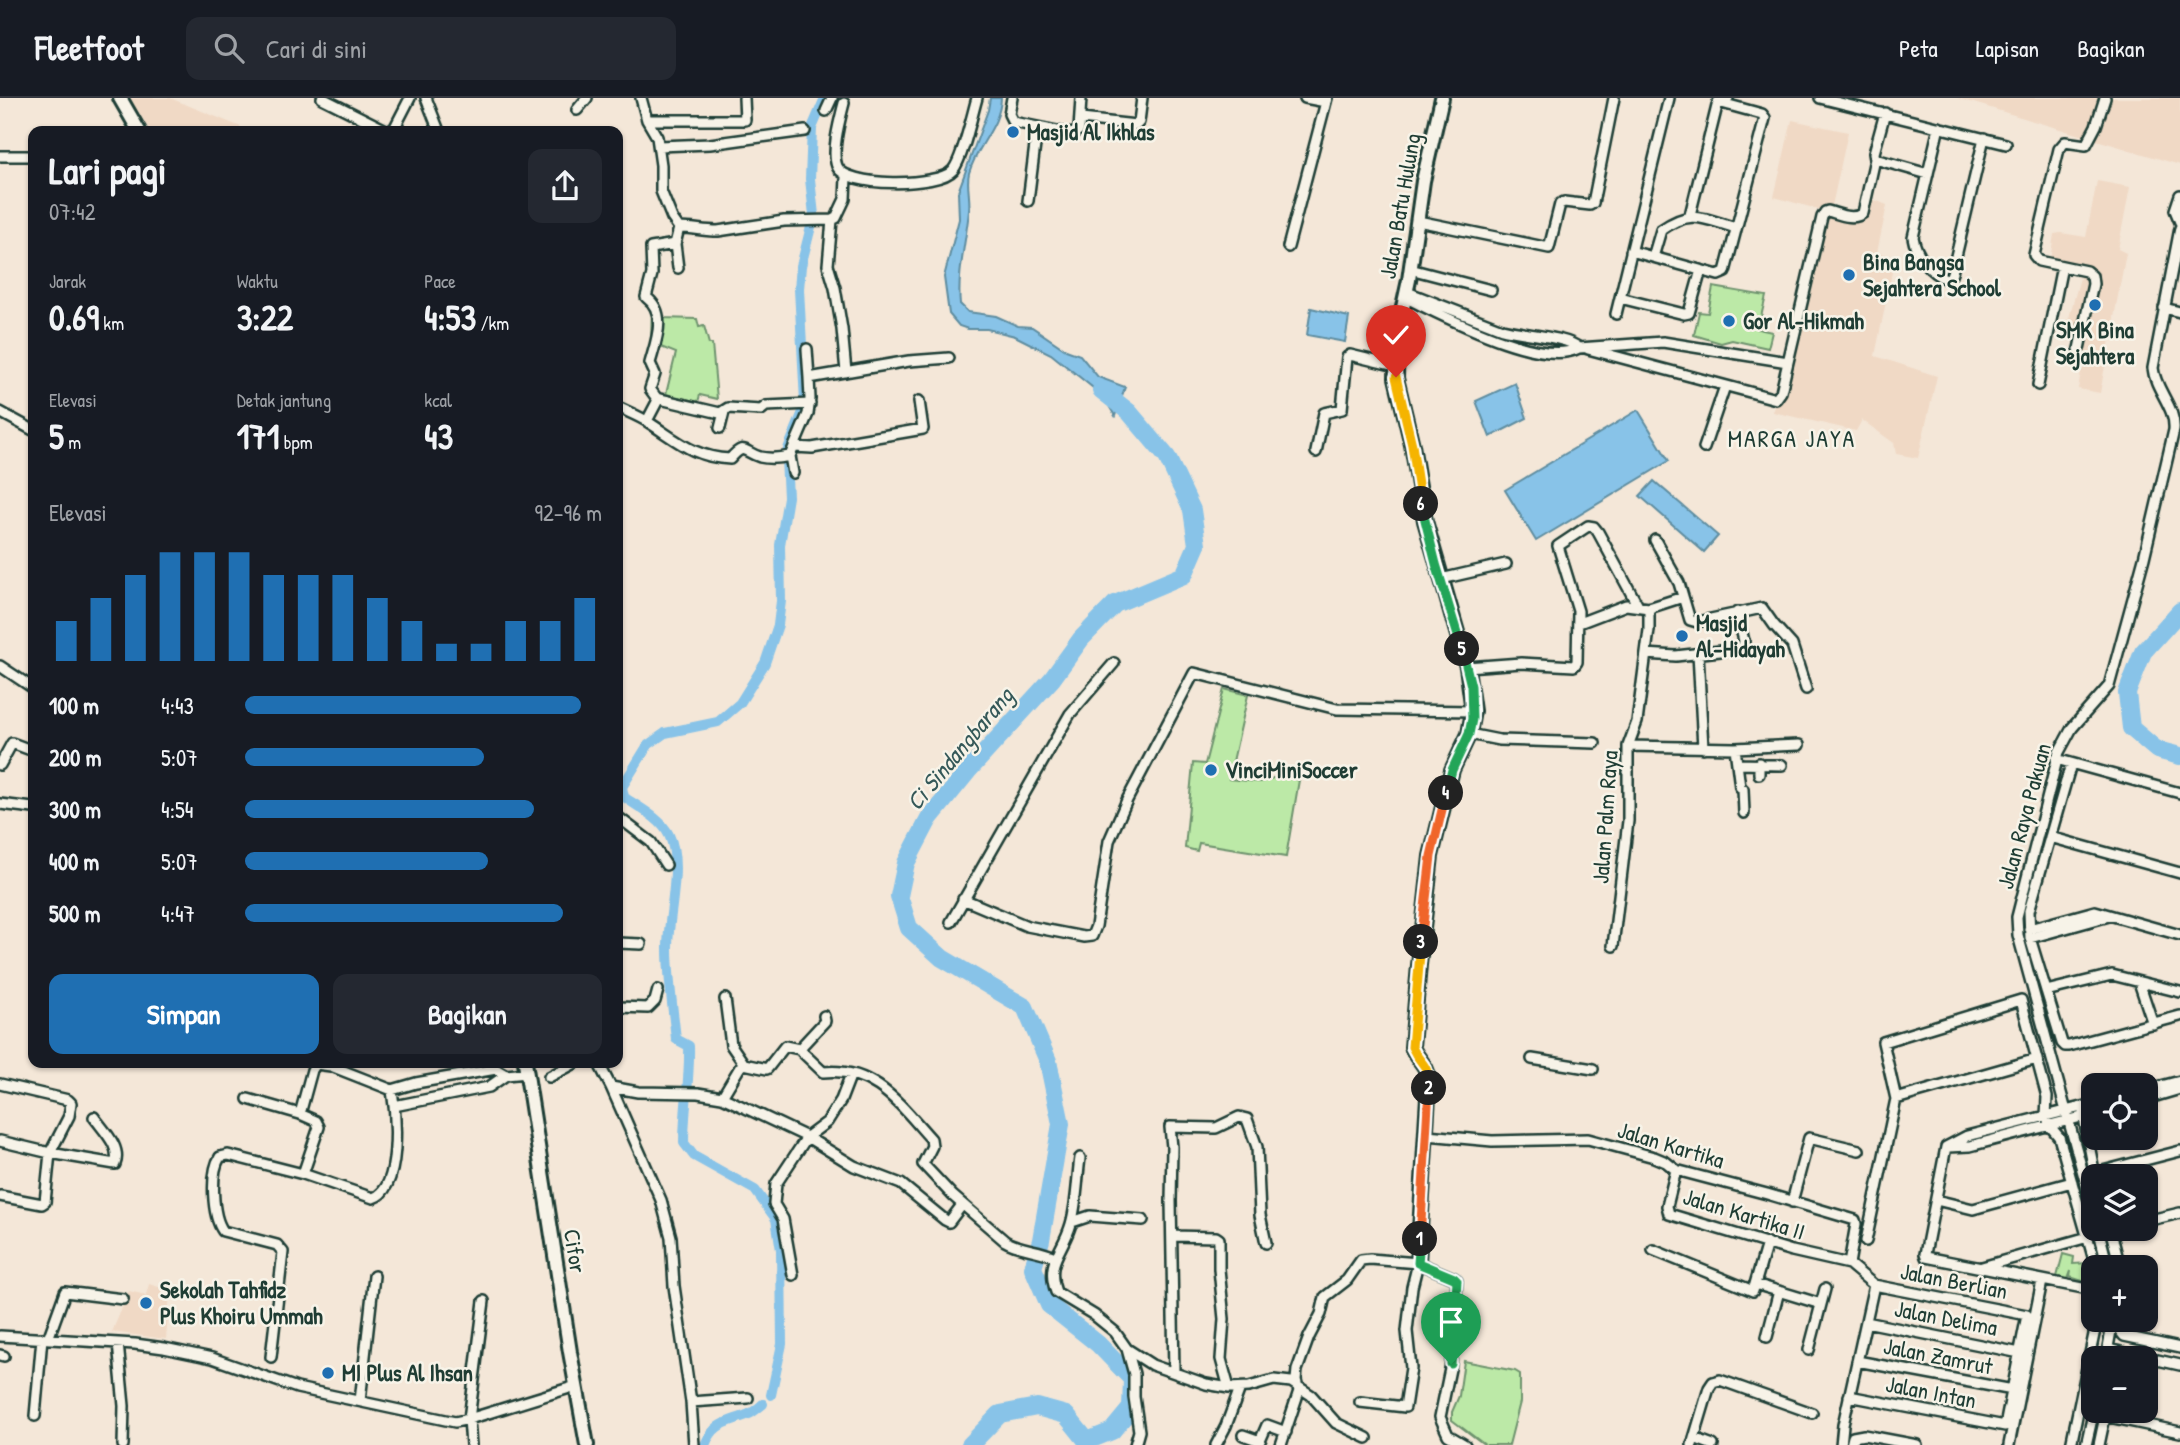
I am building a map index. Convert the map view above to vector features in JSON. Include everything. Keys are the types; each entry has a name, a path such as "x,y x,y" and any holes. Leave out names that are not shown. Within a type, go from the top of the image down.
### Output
{"street":[{"path":"120,98 136,126"},
{"path":"322,98 381,126"},
{"path":"394,126 410,98"},
{"path":"426,98 437,126"},
{"path":"577,110 587,98"},
{"path":"641,98 647,120 659,146 661,191 672,218 680,228"},
{"path":"647,120 745,120 744,98"},
{"path":"826,111 832,98"},
{"path":"846,177 890,183 912,182 949,174 959,159 977,98"},
{"path":"1012,98 1009,112 1012,121 1037,129 1075,134 1082,120 1081,98"},
{"path":"1082,120 1136,125 1142,98"},
{"path":"1288,247 1327,100 1305,98"},
{"name":"Jalan Batu Hulung","path":"1418,1263 1427,1135 1428,1069 1412,1047 1419,965 1436,832 1452,770 1469,734 1473,710 1467,667 1425,522 1395,366 1397,335 1406,295 1423,181 1442,98"},
{"path":"1418,221 1549,248 1560,204 1592,203 1614,98"},
{"path":"1616,314 1669,98"},
{"path":"1820,98 2006,144"},
{"path":"2079,349 2093,279 2086,271 2039,261 2034,255 2054,161 2059,149 2065,142 2086,145 2096,126 2105,98"},
{"path":"1631,251 1718,275 1725,272 1765,116 1723,100 1690,215"},
{"path":"680,228 697,227 718,231 806,219 836,218 845,199 846,177 836,165 838,129 844,103"},
{"path":"1406,295 1502,329 1534,337 1567,340 1584,349 1776,399 1781,392 1825,212 1858,217 1863,213 1874,153 1885,113"},
{"path":"1939,127 1913,240 1932,272 1948,279 1952,273 1984,138"},
{"path":"1028,201 1037,129"},
{"path":"659,146 710,144 805,131"},
{"path":"0,156 28,156"},
{"path":"1875,159 1928,174"},
{"path":"2180,194 2175,210 2180,222"},
{"path":"1653,257 1661,230 1690,215 1736,228"},
{"path":"832,220 828,265 842,329 846,372"},
{"path":"678,268 675,244 680,228"},
{"name":"Jalan Raya Pakuan","path":"2081,1167 2018,936 2017,917 2056,759 2072,728 2109,686 2148,541 2175,421 2154,380 2154,368 2180,228"},
{"path":"658,400 650,389 655,374 650,363 660,328 654,302 646,297 652,274 651,248 675,244"},
{"path":"2038,385 2062,266"},
{"path":"1410,269 1492,290"},
{"path":"1620,299 1689,313 1701,270"},
{"path":"2164,308 2180,312"},
{"path":"1584,349 1638,342 1663,342 1788,362"},
{"path":"793,473 792,452 806,405 809,377 807,349"},
{"path":"1316,452 1324,413 1342,409 1347,357 1350,355 1395,366"},
{"path":"809,377 909,361 948,358"},
{"path":"1704,449 1725,386"},
{"path":"658,400 724,412"},
{"path":"647,421 658,400"},
{"path":"623,409 647,421 676,443 695,453 730,459 738,450 743,449 766,458 812,447 923,429 919,401"},
{"path":"720,428 724,412 728,408 761,410 766,406 806,405"},
{"path":"0,412 28,427"},
{"name":"Jalan Palm Raya","path":"1467,667 1521,663 1574,666 1577,662 1579,623 1558,546 1588,526 1594,527 1650,618 1637,722 1628,746 1628,821 1613,946"},
{"path":"1655,540 1679,583 1690,620 1693,622 1757,608 1766,611 1774,625 1792,645 1806,689"},
{"path":"1441,579 1506,564"},
{"path":"1579,623 1626,605 1643,607 1683,597"},
{"path":"1646,654 1667,657 1738,649 1743,646 1744,641 1737,612"},
{"path":"1698,653 1703,748"},
{"path":"951,922 1070,714 1114,663"},
{"path":"0,666 28,685"},
{"path":"963,899 1027,926 1091,936 1096,926 1109,841 1127,800 1194,673 1337,709 1473,710"},
{"path":"1469,734 1499,740 1595,743"},
{"path":"0,765 12,743 28,749"},
{"path":"1628,746 1735,748 1799,745"},
{"path":"1735,748 1740,788 1743,789 1744,813"},
{"path":"2056,759 2180,793"},
{"path":"1759,763 1759,774"},
{"path":"1738,764 1782,765"},
{"path":"2071,764 2029,911 2029,933 2062,1043 2069,1046 2180,1016"},
{"path":"0,804 28,807"},
{"path":"623,821 651,842 666,865"},
{"path":"2050,838 2180,873"},
{"path":"2029,933 2095,911 2180,934"},
{"path":"623,943 641,944"},
{"path":"2046,991 2112,975 2180,992"},
{"path":"2139,982 2152,1024"},
{"path":"623,1007 648,1008 655,1001 658,990"},
{"path":"725,999 731,1045 744,1065 764,1070 785,1046 799,1049 820,1071 833,1070 851,1074 887,1091 898,1100 933,1143 924,1160 925,1167 962,1205 1005,1241 1055,1257"},
{"path":"1866,1241 1896,1099 1883,1042 2021,1000 2047,1097 2048,1121 2059,1138 2081,1213"},
{"path":"799,1049 825,1021 824,1016"},
{"path":"1532,1059 1593,1069"},
{"path":"1896,1099 2037,1059"},
{"path":"722,1097 740,1067 744,1065"},
{"path":"300,1114 314,1068"},
{"path":"336,1068 392,1090 495,1069 506,1074"},
{"path":"394,1106 489,1087 506,1074 526,1068"},
{"name":"Cifor","path":"526,1068 587,1445"},
{"path":"549,1077 566,1068"},
{"path":"601,1068 662,1200 671,1237 674,1286 691,1402 694,1445"},
{"path":"793,1275 783,1219 774,1204 776,1184 807,1137 827,1122 841,1100 851,1074"},
{"path":"2158,1087 2180,1081"},
{"path":"0,1084 68,1100 71,1103 69,1116 50,1153 45,1202 42,1204 0,1196"},
{"path":"611,1087 722,1097 807,1137 854,1166 901,1184 949,1222 962,1205"},
{"path":"271,1357 283,1252 277,1245 223,1231 218,1224 214,1199 216,1163 220,1157 228,1155 303,1174 373,1198 378,1196 389,1178 394,1160 392,1090"},
{"path":"2158,1096 2180,1090"},
{"path":"248,1099 316,1121 319,1127 303,1174"},
{"path":"2081,1113 1970,1146 1946,1147 1925,1254 1929,1259 2081,1288"},
{"path":"0,1142 115,1164 117,1155 114,1144 94,1117"},
{"path":"1174,1373 1170,1127 1216,1128 1239,1117 1247,1119 1257,1147 1261,1215 1266,1242"},
{"name":"Jalan Kartika","path":"1427,1135 1492,1141 1588,1139 1654,1157 1676,1170 1854,1220 1856,1224 1849,1264"},
{"path":"1791,1202 1809,1138 1859,1150"},
{"path":"2134,1164 2180,1151"},
{"path":"1080,1158 1072,1222 1065,1242 1055,1257 1051,1272 1056,1292 1094,1315 1115,1332 1127,1349 1134,1374 1139,1431 1135,1445"},
{"name":"Jalan Kartika II","path":"1676,1170 1667,1206 1669,1214 1849,1264"},
{"path":"1936,1200 1973,1209 2072,1182"},
{"path":"2158,1218 2180,1213"},
{"path":"1072,1222 1090,1216 1143,1220"},
{"path":"1173,1236 1219,1239 1224,1318 1221,1359 1229,1388"},
{"path":"1979,1268 2081,1239"},
{"path":"1653,1250 1754,1291 1767,1243"},
{"path":"1280,1445 1299,1391 1297,1370 1321,1314 1325,1297 1347,1280 1362,1260 1370,1259 1418,1263 1457,1281 1451,1364 1440,1417 1452,1442 1465,1445"},
{"path":"1360,1402 1405,1406 1410,1368 1408,1331 1412,1287 1418,1263"},
{"path":"1842,1445 1849,1396 1874,1285 1849,1264"},
{"path":"360,1401 374,1276"},
{"path":"2009,1445 2042,1280"},
{"path":"1755,1284 1821,1304"},
{"name":"Jalan Berlian","path":"1874,1285 2026,1315 2020,1353"},
{"path":"1809,1350 1825,1289"},
{"path":"1767,1337 1779,1291"},
{"path":"35,1416 45,1339 65,1292 123,1299"},
{"path":"471,1445 469,1419 484,1301"},
{"name":"Jalan Delima","path":"1866,1322 2020,1353"},
{"path":"2071,1445 2095,1332"},
{"path":"2121,1332 2124,1336 2180,1348"},
{"path":"0,1336 164,1348 212,1358 297,1388 455,1422 576,1386"},
{"path":"118,1343 124,1406 123,1445"},
{"path":"1127,1349 1152,1365 1229,1388 1274,1380 1291,1382 1311,1395 1336,1423 1367,1438"},
{"path":"2012,1390 2020,1353"},
{"name":"Jalan Zamrut","path":"1857,1361 2012,1390"},
{"path":"2158,1361 2180,1365"},
{"path":"1713,1445 1693,1442 1713,1382 1720,1380 1812,1413"},
{"path":"1216,1445 1240,1388"},
{"name":"Jalan Intan","path":"1849,1396 2005,1426 2012,1390"},
{"path":"691,1402 748,1398"},
{"path":"2086,1445 2091,1423"},
{"path":"2099,1445 2104,1423"},
{"path":"2145,1423 2180,1432"},
{"path":"1243,1435 1260,1441 1267,1425 1286,1432"},
{"path":"1851,1445 1853,1437 1864,1435 1917,1445"}],"shaded area":[{"path":"130,98 170,98 239,126 147,126"},
{"path":"1957,98 2180,98 2180,165"},
{"name":"Bina Bangsa Sejahtera School","path":"1792,120 1848,132 1832,206 1856,211 1865,196 1887,205 1877,253 1895,257 1875,356 1937,376 1918,458 1896,454 1894,443 1862,420 1856,431 1773,412 1821,210 1774,197"},
{"name":"SMK Bina Sejahtera","path":"2097,181 2130,187 2118,249 2126,253 2100,393 2078,389 2086,342 2064,336 2081,274 2050,260 2054,234 2086,237"},
{"name":"Sekolah Tahfidz Plus Khoiru Ummah","path":"149,1284 165,1289 170,1294 166,1339 112,1332 129,1291 146,1295"}],"green space":[{"name":"Gor Al-Hikmah","path":"1713,287 1766,296 1758,329 1772,332 1768,348 1732,340 1721,343 1694,335 1699,312 1708,313"},
{"path":"659,304 661,318 697,319 699,327 704,326 709,344 712,344 717,399 700,395 698,402 666,394 676,353 651,343 652,305"},
{"name":"VinciMiniSoccer","path":"1224,689 1248,695 1229,779 1260,782 1280,776 1299,780 1286,857 1199,843 1197,851 1185,848 1193,763 1205,764"},
{"path":"2063,1254 2074,1257 2073,1264 2081,1263 2081,1280 2070,1277 2071,1271 2068,1279 2057,1277"},
{"path":"1464,1361 1520,1374 1520,1402 1509,1445 1485,1445 1452,1420"}],"water":[{"path":"990,98 1001,98 1000,108 969,173 969,206 961,269 960,304 968,312 996,316 1018,326 1032,327 1066,350 1080,355 1098,377 1125,387 1115,416 1103,396 1051,354 1015,336 959,326 949,314 944,277 959,219 958,192"},
{"path":"1311,308 1349,317 1345,342 1307,335"},
{"path":"1515,383 1527,418 1490,437 1476,401"},
{"path":"1638,410 1669,461 1536,541 1505,490"},
{"path":"1654,481 1718,536 1704,552 1640,496"}],"waterway":[{"path":"623,785 648,745 665,733 718,722 740,703 765,663 778,625 781,601 780,545 788,497 786,459 805,402 799,289 801,266 814,215 810,179 812,128 825,98"},
{"name":"Ci Sindangbarang","path":"970,1445 1000,1414 1037,1407 1066,1415 1087,1441 1112,1431 1131,1408 1132,1379 1098,1344 1049,1305 1033,1268 1041,1240 1061,1124 1048,1061 1025,1007 942,958 909,928 899,896 906,863 929,819 968,771 1052,679 1081,639 1115,604 1184,575 1197,545 1192,510 1167,457 1129,412 1101,390"},
{"path":"2180,611 2143,652 2127,693 2131,728 2157,750 2180,756"},
{"path":"623,792 624,797 661,823 673,847 675,875 668,959 676,1039 689,1046 684,1143 694,1156 755,1190 776,1219 781,1250 782,1344 771,1395"},
{"path":"705,1445 718,1427 751,1413 763,1404"}],"place":[{"name":"Masjid Al Ikhlas","path":"1013,132"},
{"name":"Bina Bangsa Sejahtera School","path":"1849,275"},
{"name":"SMK Bina Sejahtera","path":"2095,305"},
{"name":"Gor Al-Hikmah","path":"1729,321"},
{"name":"Masjid Al-Hidayah","path":"1682,636"},
{"name":"VinciMiniSoccer","path":"1211,770"},
{"name":"Sekolah Tahfidz Plus Khoiru Ummah","path":"146,1303"},
{"name":"MI Plus Al Ihsan","path":"328,1373"}],"district":[{"name":"MARGA JAYA","path":"1792,439"}],"route":[{"path":"1396,377 1412,445 1425,522 1470,678 1473,698 1469,734 1452,770 1431,856 1412,1047 1428,1069 1429,1080 1418,1263 1457,1281 1451,1364"}]}
